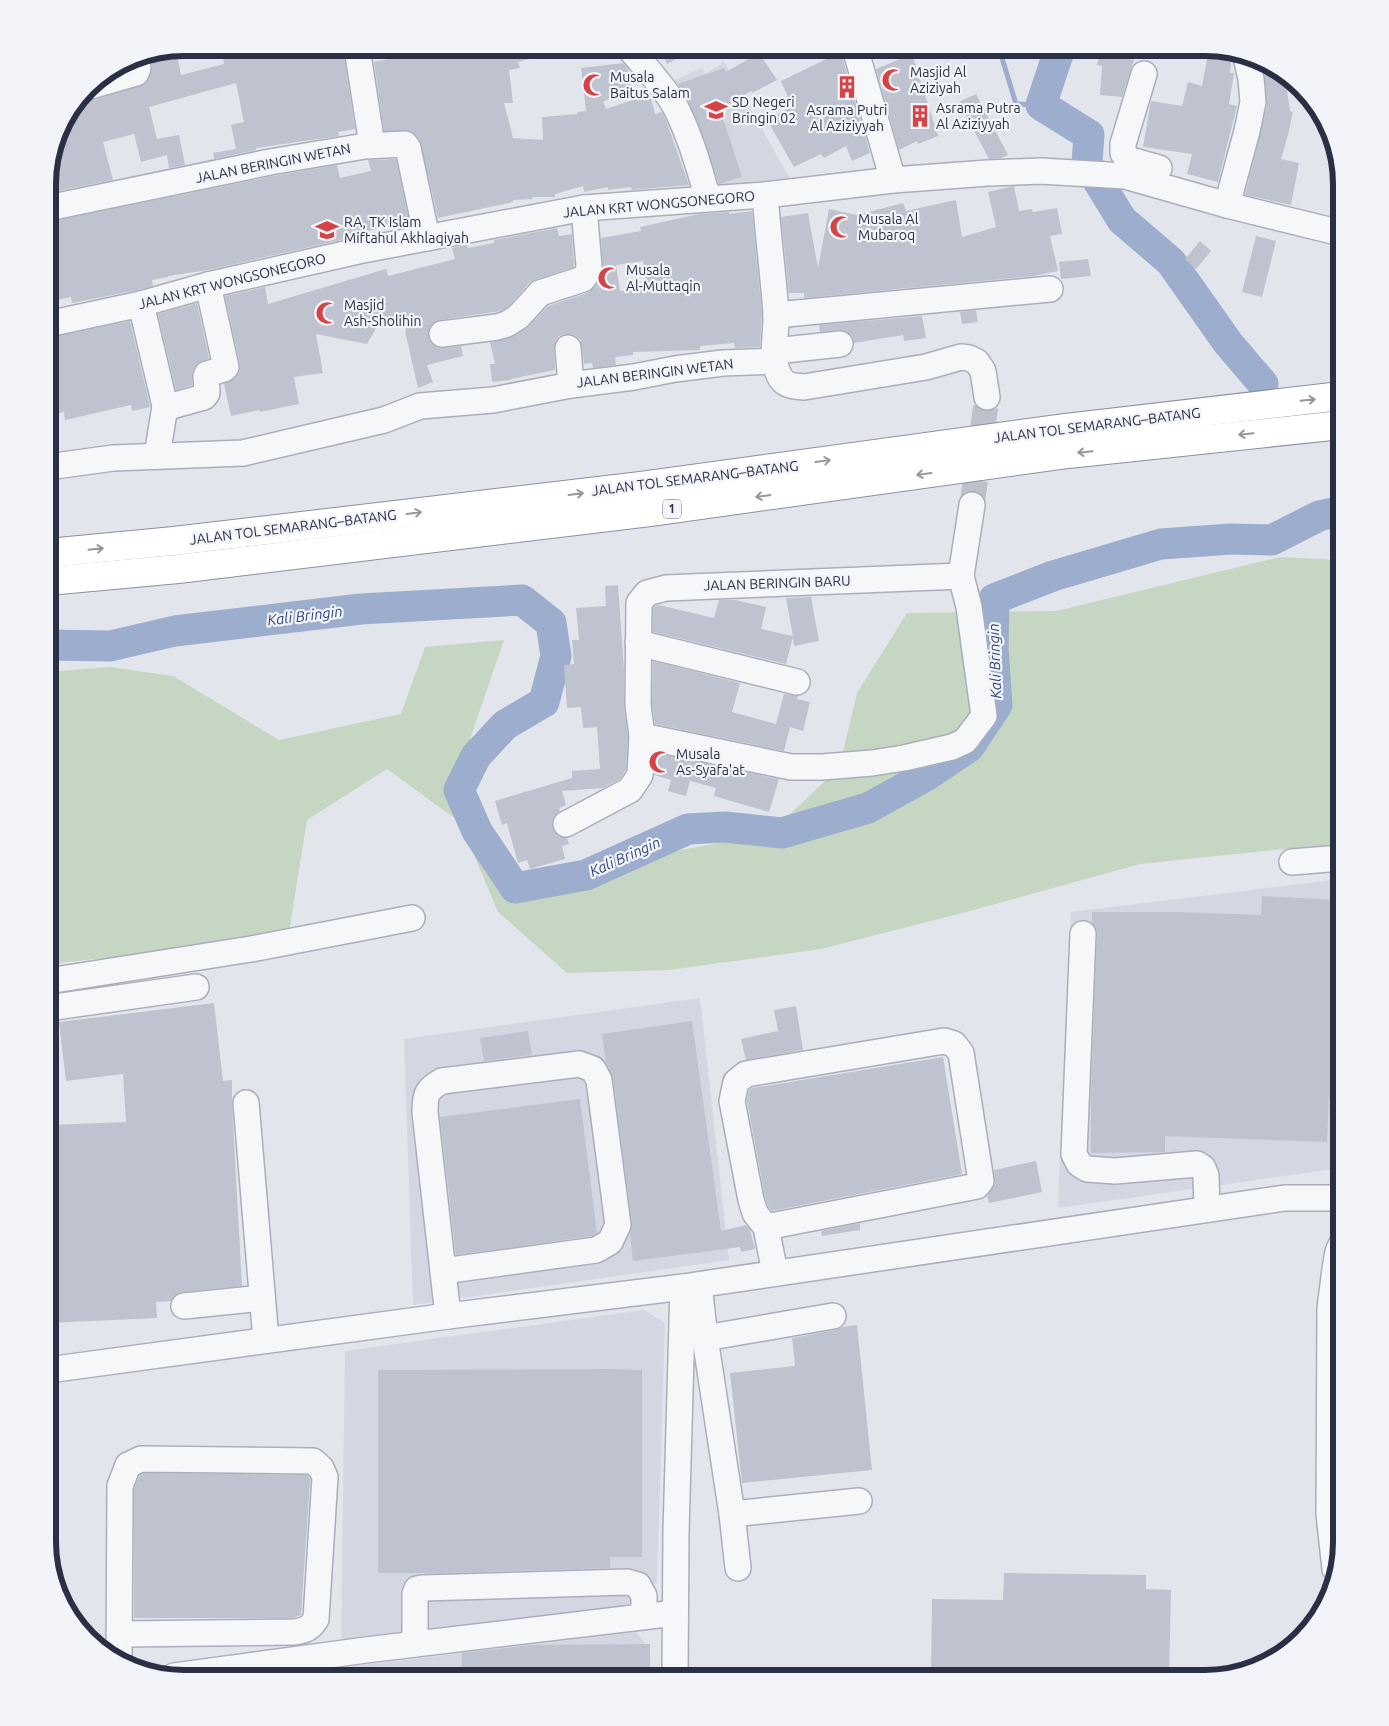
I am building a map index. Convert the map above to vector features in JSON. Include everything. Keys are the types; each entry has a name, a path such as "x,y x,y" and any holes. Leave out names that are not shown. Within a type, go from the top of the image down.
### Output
{"highway":[{"name":"JALAN TOL SEMARANG–BATANG","path":"57,552 174,541 641,486 1054,430 1333,397"},
{"name":"JALAN TOL SEMARANG–BATANG","path":"57,580 188,568 650,512 1058,455 1333,426"}],"street":[{"path":"359,56 372,145"},
{"path":"637,56 666,92 676,108 698,165 708,198"},
{"path":"857,57 893,180"},
{"path":"1229,198 1253,102 1247,64"},
{"path":"109,81 136,73 137,65"},
{"path":"1144,74 1123,144 1123,153 1127,159 1229,198 1333,231"},
{"name":"JALAN BERINGIN WETAN","path":"57,206 270,162 372,145 406,146 427,238"},
{"name":"JALAN KRT WONGSONEGORO","path":"57,322 141,304 208,285 358,251 584,208 765,195 893,180 1041,171 1125,176 1229,198"},
{"path":"765,195 776,315 775,356 778,374 785,383 804,387 926,367 961,357 977,362 982,371 987,397"},
{"path":"442,334 497,328 518,317 540,293 583,279 588,272 589,266 584,208"},
{"path":"165,406 168,407 204,397 207,392 207,375 226,367 208,285"},
{"path":"776,315 1050,289"},
{"path":"141,304 165,406 158,456"},
{"name":"JALAN BERINGIN WETAN","path":"568,348 572,385 634,378 675,369 775,356 840,344"},
{"path":"57,466 113,458 243,454 384,420 420,406 493,400 572,385"},
{"path":"642,736 791,767 822,767 872,763 952,747 965,741 984,716 969,607 961,576 972,505"},
{"name":"JALAN BERINGIN BARU","path":"566,824 630,790 640,775 642,736 638,705 639,603 647,593 666,588 961,576"},
{"path":"638,643 797,682"},
{"path":"1292,862 1333,859"},
{"path":"56,980 250,949 412,918"},
{"path":"1083,934 1074,1154 1079,1164 1087,1169 1115,1170 1197,1164 1203,1168 1206,1176 1207,1209"},
{"path":"56,1006 196,987"},
{"path":"766,1227 977,1186 981,1181 961,1053 954,1044 944,1041 746,1074 736,1082 732,1101 751,1200 754,1213 766,1227 775,1273"},
{"path":"443,1272 596,1250 610,1242 618,1225 599,1080 593,1068 579,1064 442,1081 431,1087 425,1100 425,1112 443,1272 448,1316"},
{"path":"246,1103 266,1340"},
{"path":"56,1369 448,1316 691,1286 1285,1198 1333,1198"},
{"path":"1332,1546 1329,1514 1330,1308 1333,1279"},
{"path":"691,1286 705,1338 732,1514 738,1568"},
{"path":"675,1670 676,1532 691,1286"},
{"path":"184,1306 262,1298"},
{"path":"705,1338 833,1316"},
{"path":"119,1634 293,1632 304,1631 311,1626 316,1619 325,1477 320,1468 313,1461 141,1458 128,1465 120,1486 119,1634 119,1652"},
{"path":"732,1514 859,1501"},
{"path":"415,1644 415,1594 417,1589 422,1588 627,1582 638,1585 644,1596 644,1616"},
{"path":"219,1670 415,1644 644,1616 675,1614"}],"shaded area":[{"name":"SD Negeri Bringin 02","path":"724,62 791,180 711,193 667,84 702,68 705,74"},
{"path":"1333,880 1333,1169 1058,1208 1071,912"},
{"path":"700,998 729,1260 413,1305 404,1039"},
{"path":"644,1310 665,1323 657,1582 626,1607 341,1649 345,1351"},
{"path":"636,1632 650,1650 651,1670 322,1670"}],"green space":[{"path":"1280,557 1333,560 1333,849 1313,846 1140,864 970,911 821,949 669,970 567,973 498,912 460,822 387,769 307,820 288,939 56,963 57,671 110,667 173,676 279,740 401,714 425,647 504,640 466,751 479,814 518,869 532,880 571,881 653,855 769,834 839,768 857,693 907,613 1056,611"}],"building":[{"path":"177,56 181,75 224,64 223,56 344,56 355,129 338,132 339,136 256,148 256,150 214,159 213,153 236,149 231,125 244,122 236,83 149,107 157,139 179,135 185,165 169,168 167,155 141,162 134,134 103,142 113,180 57,191 57,167 66,135 73,120 88,100 95,100 145,84 151,73 151,61"},
{"path":"389,56 540,56 518,62 520,68 509,70 513,103 504,103 513,138 543,140 542,117 578,114 577,112 586,111 581,68 623,63 628,69 631,85 603,102 606,109 650,94 655,114 662,112 667,123 689,185 632,190 631,187 608,190 608,187 584,192 583,186 555,194 555,197 532,197 533,199 513,200 513,202 438,218 420,140 411,131 384,131 374,62 389,59"},
{"path":"664,56 680,56 667,64"},
{"path":"753,57 761,57 777,80 752,93 751,91 720,109 742,177 719,184 698,123 688,100 678,84 724,68 726,72"},
{"path":"831,57 842,57 870,153 852,161 846,146 824,158 821,154 794,167 767,120 792,106 781,81"},
{"path":"906,57 913,57 938,136 918,144 917,141 899,150 876,69"},
{"path":"1099,57 1121,57 1134,60 1122,97 1100,95 1102,66 1097,65"},
{"path":"1207,57 1231,59 1230,73 1234,73 1229,104 1237,106 1218,182 1187,174 1192,154 1143,147 1151,101 1182,106 1188,82 1202,86"},
{"path":"1264,71 1286,86 1290,111 1293,112 1281,159 1299,163 1291,205 1245,195 1267,105"},
{"path":"976,94 1008,155 989,159 959,102"},
{"path":"396,159 409,221 363,232 363,234 345,239 208,270 152,280 153,286 138,290 72,303 71,297 57,300 57,220 273,176 337,165 340,178 371,171 368,160"},
{"path":"1014,186 1019,211 1032,209 1033,212 1057,208 1062,234 1050,236 1058,271 1034,276 804,298 804,293 789,293 781,217 808,213 818,268 829,209 857,215 903,203 906,211 956,200 962,237 996,227 988,192"},
{"path":"752,211 762,314 760,347 735,348 734,343 700,346 700,350 633,352 633,355 615,357 616,365 593,368 592,363 584,364 580,339 574,335 566,334 559,336 555,342 555,370 511,380 492,382 490,364 495,364 490,342 514,336 528,327 548,306 587,293 595,287 600,280 603,268 601,238 641,231 640,227 699,214 729,212 729,214","holes":["643,261 647,288 620,291 616,265"]},
{"path":"557,228 559,236 572,234 574,267 529,283 509,306 501,311 440,320 433,323 428,335 431,343 443,348 461,346 463,356 427,365 433,382 418,388 405,331 404,317 379,323 367,344 316,334 323,373 294,377 299,404 231,416 224,384 236,377 240,371 240,364 225,296 265,287 268,304 386,269 388,276 455,259 452,248 467,245 468,248 494,243 494,240"},
{"path":"1256,236 1276,241 1262,297 1242,292"},
{"path":"1200,241 1211,251 1196,269 1185,259"},
{"path":"1088,259 1091,276 1061,279 1059,262"},
{"path":"197,303 209,358 198,363 194,368 192,385 176,390 158,314"},
{"path":"976,310 978,322 962,324 960,312"},
{"path":"922,316 926,338 904,341 903,335 854,343 852,336 846,331 820,332 819,325"},
{"path":"130,321 150,407 132,411 131,405 65,420 64,412 57,414 57,336"},
{"path":"618,585 624,670 624,707 628,737 626,770 620,779 603,788 562,791 566,805 559,808 560,811 554,816 552,824 558,836 567,838 569,844 562,846 565,859 530,869 527,860 518,863 507,823 502,825 495,801 572,778 572,771 600,769 597,727 583,728 581,707 567,708 564,665 574,664 572,640 579,640 576,608 606,606 605,586"},
{"path":"811,597 819,641 794,646 793,637 786,664 653,632 653,608 655,606 659,605 714,618 719,600 735,600 766,607 761,629 793,636 786,598"},
{"path":"653,661 740,683 732,712 776,724 784,694 798,696 797,699 810,702 803,731 790,727 784,751 655,724 652,704"},
{"path":"656,753 779,779 769,812 714,796 716,788 690,781 686,796 668,791 671,780 654,775"},
{"path":"1262,896 1333,900 1333,1099 1329,1099 1327,1142 1165,1136 1165,1152 1091,1153 1091,1090 1097,935 1096,928 1092,923 1092,912 1180,912 1261,915"},
{"path":"214,1003 223,1081 232,1080 242,1286 182,1292 175,1295 171,1301 156,1302 157,1318 56,1323 56,1125 126,1122 123,1074 66,1081 59,1022"},
{"path":"796,1006 803,1050 746,1060 741,1039 778,1031 774,1010"},
{"path":"692,1021 721,1231 746,1225 750,1230 755,1249 741,1252 740,1247 633,1261 630,1234 632,1223 613,1078 606,1062 602,1034"},
{"path":"528,1031 532,1055 484,1061 480,1038"},
{"path":"943,1057 962,1174 772,1211 765,1197 747,1101 749,1090"},
{"path":"580,1099 597,1233 591,1236 456,1255 440,1117"},
{"path":"1036,1161 1042,1192 989,1203 987,1196 995,1184 994,1170"},
{"path":"860,1223 860,1230 822,1236 821,1231"},
{"path":"857,1325 872,1470 742,1483 730,1373 795,1366 792,1338"},
{"path":"378,1370 642,1370 642,1557 610,1557 610,1568 378,1573"},
{"path":"144,1473 308,1475 310,1480 301,1615 292,1618 134,1618 134,1489 139,1476"},
{"path":"1004,1573 1146,1575 1146,1589 1171,1590 1169,1670 931,1670 932,1599 1003,1600"},
{"path":"650,1644 650,1670 462,1670 462,1653 531,1645"}],"waterway":[{"path":"1002,57 1016,104 1041,105"},
{"path":"1057,57 1041,105 1089,135 1087,163 1122,220 1171,262 1228,343 1263,384"},
{"name":"Kali Bringin","path":"57,645 110,646 175,631 361,609 522,600 551,623 556,656 544,702 505,725 476,756 459,790 477,831 515,888 586,875 688,829 725,827 782,833 868,808 926,776 969,747 997,705 993,648 994,599 1053,576 1161,544 1231,539 1272,540 1319,516 1333,513"}],"tunnel":[{"path":"972,505 987,397"}],"place":[{"name":"Masjid Al Aziziyah","path":"893,80"},
{"name":"Musala Baitus Salam","path":"594,85"},
{"name":"Asrama Putri Al Aziziyyah","path":"847,87"},
{"name":"SD Negeri Bringin 02","path":"716,110"},
{"name":"Asrama Putra Al Aziziyyah","path":"920,116"},
{"name":"Musala Al Mubaroq","path":"841,227"},
{"name":"RA, TK Islam Miftahul Akhlaqiyah","path":"327,230"},
{"name":"Musala Al-Muttaqin","path":"609,278"},
{"name":"Masjid Ash-Sholihin","path":"327,313"},
{"name":"Musala As-Syafa'at","path":"660,762"}]}
